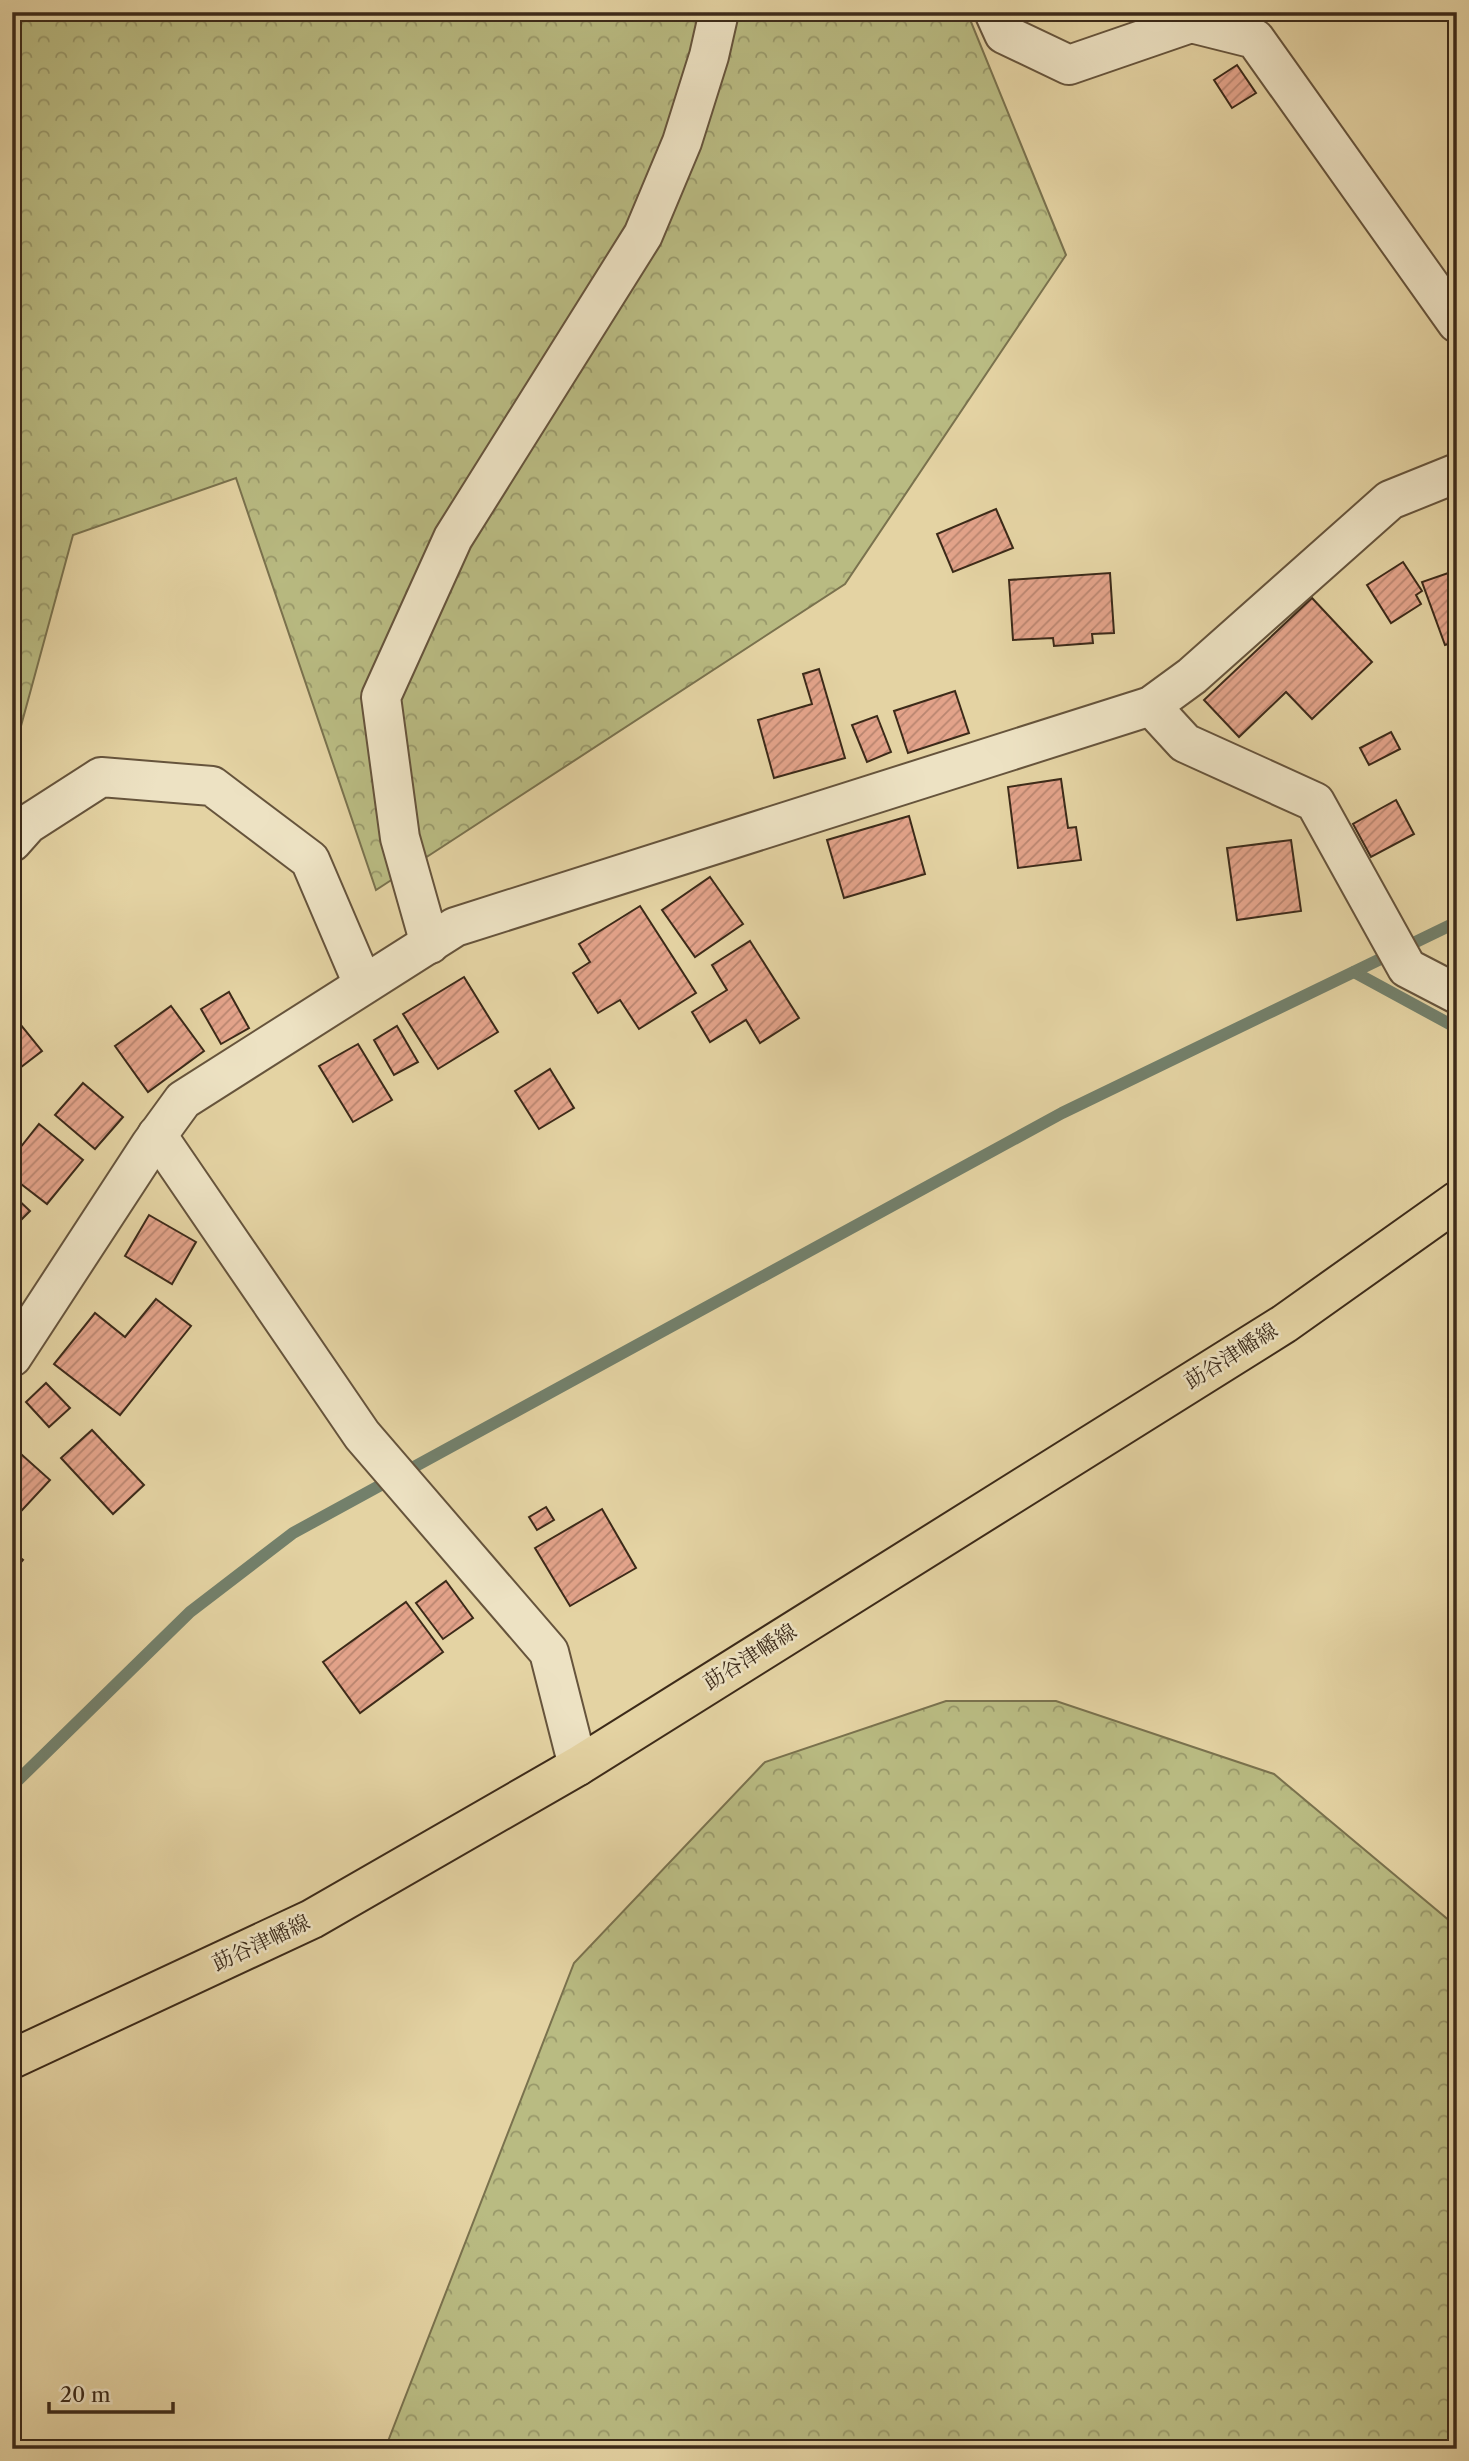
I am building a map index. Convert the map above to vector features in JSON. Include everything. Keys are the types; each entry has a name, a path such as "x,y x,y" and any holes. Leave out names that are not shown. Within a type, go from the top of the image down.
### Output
{"main road":[{"name":"莇谷津幡線","path":"12,2059 312,1919 578,1766 1284,1324 1457,1201"}],"street":[{"path":"430,944 400,838 380,697 453,538 643,235 682,142 709,56 719,12"},
{"path":"993,12 1004,34 1069,65 1191,23 1255,39 1457,323"},
{"path":"12,1357 157,1135 183,1100 455,926 1151,706 1192,676 1390,500 1457,473"},
{"path":"1151,706 1185,743 1315,802 1407,968 1457,994"},
{"path":"12,842 28,824 101,777 212,786 310,860 363,984"},
{"path":"157,1135 362,1435 549,1652 578,1766"}],"green space":[{"path":"12,12 967,12 1066,255 845,584 376,890 236,478 73,535 12,759"},
{"path":"946,1701 1056,1701 1274,1774 1457,1927 1457,2449 385,2449 574,1963 765,1762"}],"building":[{"path":"1237,65 1256,93 1232,108 1214,80"},
{"path":"996,509 1013,548 953,572 937,534"},
{"path":"1403,562 1422,591 1416,595 1421,604 1391,623 1367,585"},
{"path":"1457,570 1457,641 1445,645 1422,582"},
{"path":"1110,573 1114,633 1092,634 1093,643 1054,646 1053,638 1013,640 1009,580"},
{"path":"1312,598 1372,662 1312,719 1286,692 1239,737 1204,700"},
{"path":"819,669 845,758 774,778 758,720 812,704 803,674"},
{"path":"955,691 969,733 908,753 894,711"},
{"path":"877,716 891,752 867,762 852,725"},
{"path":"1391,732 1400,749 1369,765 1360,748"},
{"path":"1061,779 1068,828 1076,827 1081,860 1018,868 1008,787"},
{"path":"1396,800 1414,834 1371,857 1353,824"},
{"path":"909,816 925,874 844,898 827,840"},
{"path":"1291,840 1301,911 1237,920 1227,848"},
{"path":"710,877 743,924 695,957 662,910"},
{"path":"640,906 696,993 639,1029 620,1000 598,1013 573,973 590,962 579,944"},
{"path":"750,941 799,1018 760,1043 746,1020 710,1042 692,1012 727,990 712,965"},
{"path":"464,977 498,1032 438,1069 403,1014"},
{"path":"229,992 249,1028 221,1044 201,1009"},
{"path":"171,1006 204,1051 148,1092 115,1046"},
{"path":"12,1014 42,1051 12,1074"},
{"path":"397,1026 418,1062 394,1075 374,1040"},
{"path":"358,1044 392,1100 353,1122 319,1066"},
{"path":"550,1069 574,1108 539,1129 515,1091"},
{"path":"83,1083 123,1117 95,1149 55,1115"},
{"path":"39,1124 83,1160 47,1204 12,1177 12,1158"},
{"path":"12,1194 30,1211 12,1229"},
{"path":"149,1215 196,1242 172,1284 125,1256"},
{"path":"156,1299 191,1326 120,1415 54,1364 95,1313 125,1337"},
{"path":"46,1383 70,1408 49,1427 26,1402"},
{"path":"92,1430 144,1485 113,1514 61,1458"},
{"path":"12,1446 50,1480 12,1521"},
{"path":"546,1507 554,1520 537,1530 529,1517"},
{"path":"602,1509 636,1568 570,1606 535,1548"},
{"path":"12,1551 23,1560 12,1573"},
{"path":"446,1581 473,1618 443,1639 416,1603"},
{"path":"406,1602 443,1652 360,1713 323,1662"}],"waterway":[{"path":"12,1786 190,1612 293,1533 1062,1113 1457,922"},
{"path":"1354,972 1457,1028"}]}
